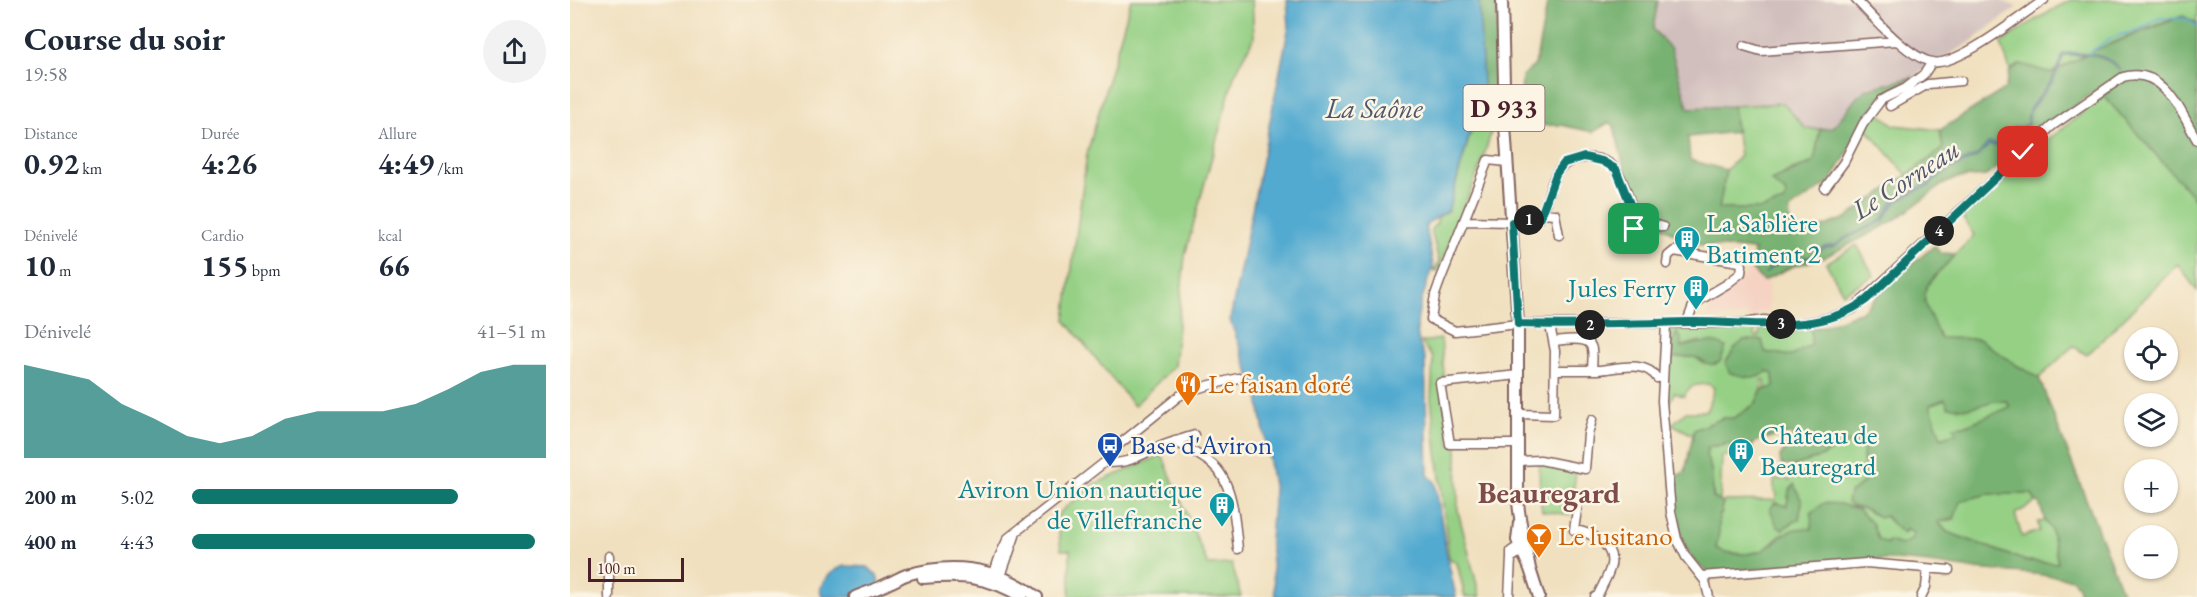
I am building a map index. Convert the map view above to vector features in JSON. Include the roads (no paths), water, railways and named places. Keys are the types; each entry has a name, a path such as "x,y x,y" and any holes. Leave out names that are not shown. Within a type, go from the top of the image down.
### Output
{"main road":[{"name":"D 933","path":"1502,0 1507,162 1518,324 1520,520 1517,540 1523,547 1539,597"},
{"path":"855,597 890,583 915,578 955,575 996,577 1022,586 1037,597"},
{"path":"996,577 1022,597"}],"street":[{"path":"1856,0 1896,41 1932,62 1949,60 1988,39 2043,0"},
{"path":"1744,46 1761,51 1896,41"},
{"path":"1825,189 1844,162 1863,124 1881,100 1906,88 1924,74 1932,62"},
{"path":"1924,74 1928,84"},
{"path":"1507,162 1488,160 1435,296 1431,319 1455,331 1518,324 1744,323 1764,320 1790,323 1823,320 1854,309 2023,152 2066,115 2115,82 2131,75 2146,76 2160,83 2197,140"},
{"path":"1890,105 1928,84 1961,81"},
{"path":"1464,222 1512,222 1540,218 1556,174 1564,163 1584,157 1602,161 1616,169 1636,219 1632,235"},
{"path":"1542,213 1555,214 1559,235"},
{"path":"1636,219 1663,227"},
{"path":"1667,264 1668,256 1674,251 1714,256 1739,262 1742,265 1741,273 1693,306 1687,322"},
{"path":"1666,324 1663,418 1671,512 1677,539 1686,557 1703,578 1709,597"},
{"path":"1519,414 1554,415 1554,340 1550,325"},
{"path":"1554,340 1583,340 1589,343 1592,346 1592,370"},
{"path":"1555,370 1636,367 1650,371 1657,378"},
{"path":"1518,444 1450,444 1440,383 1519,375"},
{"path":"996,577 1012,540 1020,528 1105,462 1116,447 1179,396 1195,389 1238,378"},
{"path":"1518,461 1542,460 1585,469 1588,434 1592,420"},
{"path":"1105,462 1115,464 1128,462 1175,441 1195,435"},
{"path":"1175,441 1214,465 1227,486 1234,510 1238,549"},
{"path":"1577,497 1574,530 1595,535 1608,551 1611,563 1598,595 1595,597"},
{"path":"1509,597 1512,551 1523,547"},
{"path":"609,556 609,597"},
{"path":"1703,578 1866,563 1949,570"},
{"path":"1925,596 1928,569"}],"water":[{"name":"La Saône","path":"1287,0 1479,0 1483,87 1448,211 1426,226 1434,271 1431,270 1417,324 1420,346 1425,358 1428,475 1435,482 1456,597 1275,597 1270,540 1274,491 1258,397 1230,320 1289,26"},
{"path":"2063,54 2094,55 2064,55 2053,81 2030,110 2028,124 2021,129 2014,129 2002,145 1989,145 1979,156 1941,174 1930,186 1895,203 1883,221 1835,246 1824,248 1809,258 1772,267 1765,274 1772,266 1803,257 1809,257 1824,247 1835,245 1845,238 1882,220 1893,202 1929,184 1940,172 1978,155 1988,143 2001,144 2014,127 2027,124 2029,109 2052,80"},
{"path":"844,566 868,567 877,576 884,597 822,597 820,589 824,581 832,572"}],"waterway":[{"path":"2088,54 2109,39 2145,27 2159,18 2187,19 2197,26"}],"place":[{"name":"La Sablière Batiment 2","path":"1687,262"},
{"name":"Jules Ferry","path":"1696,311"},
{"name":"Le faisan doré","path":"1188,407"},
{"name":"Base d'Aviron","path":"1110,468"},
{"name":"Château de Beauregard","path":"1741,474"},
{"name":"Aviron Union nautique de Villefranche","path":"1222,528"},
{"name":"Le lusitano","path":"1539,559"}],"district":[{"name":"Beauregard","path":"1549,493"}],"water label":[{"name":"Le Corneau","path":"1905,179"}]}
